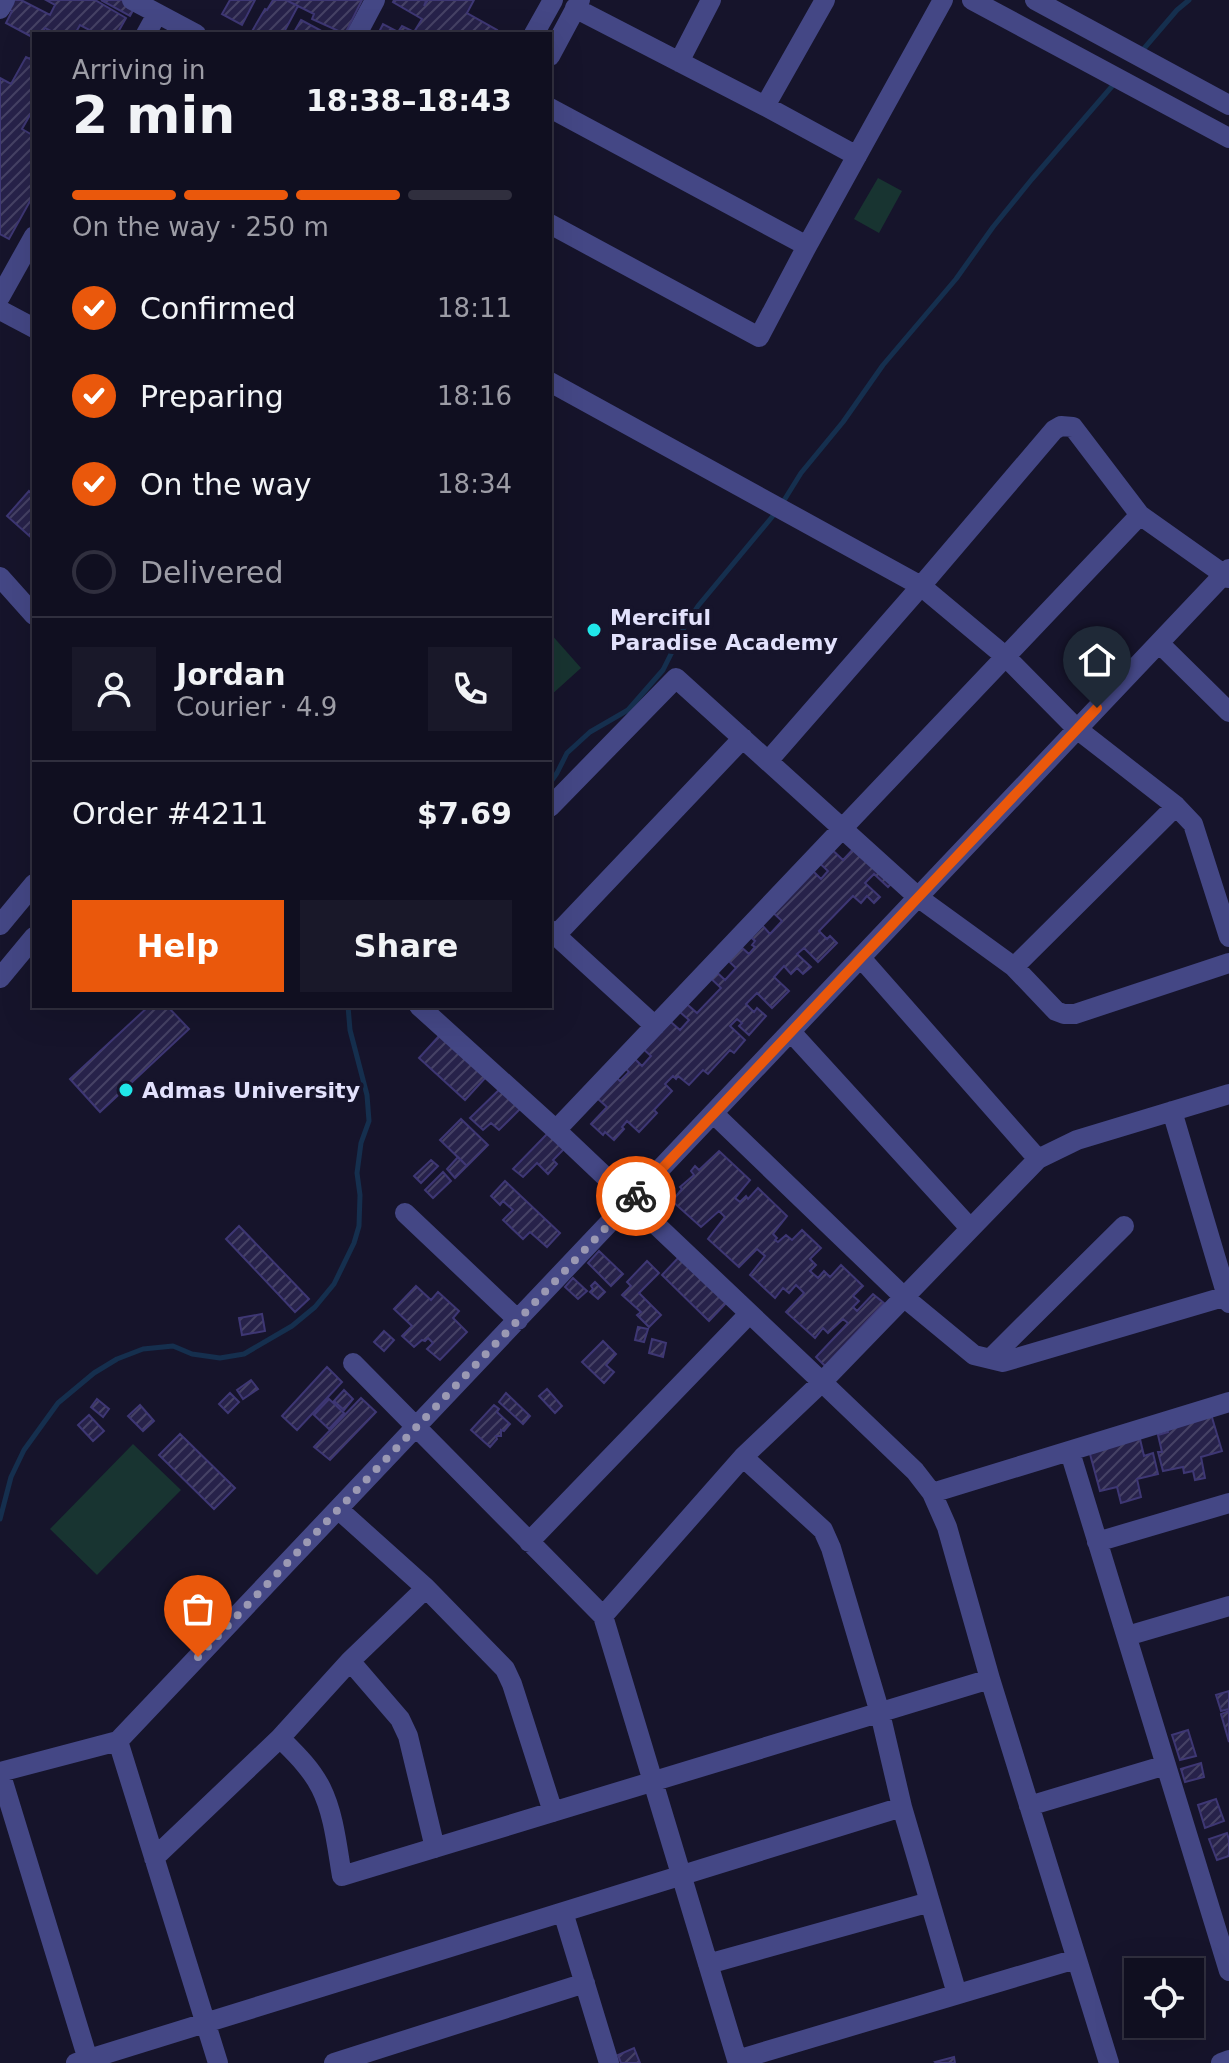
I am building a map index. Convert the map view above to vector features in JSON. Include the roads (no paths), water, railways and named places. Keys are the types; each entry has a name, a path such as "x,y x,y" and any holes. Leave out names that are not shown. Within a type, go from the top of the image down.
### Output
{"street":[{"path":"0,9 5,0"},
{"path":"132,0 192,32"},
{"path":"358,32 375,0"},
{"path":"535,32 553,0"},
{"path":"679,62 711,0"},
{"path":"765,106 825,0"},
{"path":"552,225 759,337 943,0"},
{"path":"972,0 1229,138"},
{"path":"1035,0 1229,105"},
{"path":"552,52 578,4 679,62 857,156"},
{"path":"147,32 157,14"},
{"path":"552,109 807,246"},
{"path":"0,297 32,240"},
{"path":"0,310 32,327"},
{"path":"552,383 921,586 1006,657 1077,729 1176,806 1193,824 1229,937"},
{"path":"768,761 1054,430 1061,426 1073,427 1140,515 1228,574 1077,729 118,1741 0,1772 84,2062 902,1807"},
{"path":"556,1130 1140,515"},
{"path":"0,577 32,613"},
{"path":"1159,643 1229,712"},
{"path":"552,805 676,678 919,898 1014,967 1056,1011 1075,1014 1229,963"},
{"path":"655,1026 553,932 743,738"},
{"path":"1014,967 1176,806"},
{"path":"0,925 32,886"},
{"path":"0,978 32,939"},
{"path":"861,958 1038,1159"},
{"path":"421,1008 556,1130 822,1382 915,1471 932,1493 947,1527 990,1679 1109,2063"},
{"path":"791,1032 970,1228"},
{"path":"603,1616 743,1457 822,1382 1038,1159 1077,1140 1229,1094"},
{"path":"714,1114 905,1298 974,1355 1003,1362 1228,1299 1172,1111"},
{"path":"405,1213 518,1320"},
{"path":"990,1359 1124,1226"},
{"path":"529,1542 749,1314"},
{"path":"353,1363 603,1616 737,2062 1076,1959"},
{"path":"932,1493 1229,1402"},
{"path":"1070,1452 1166,1765 1221,1914 1229,1971"},
{"path":"743,1457 823,1530 843,1585 880,1713 902,1807 957,1994"},
{"path":"1097,1542 1229,1503"},
{"path":"338,1509 426,1588 505,1669 553,1812"},
{"path":"154,1858 280,1738 350,1661 426,1588"},
{"path":"1127,1636 1228,1611"},
{"path":"350,1661 400,1719 408,1736 435,1848"},
{"path":"280,1738 305,1764 321,1789 330,1813 342,1876 990,1679"},
{"path":"118,1741 218,2063"},
{"path":"1029,1806 1166,1765"},
{"path":"708,1964 930,1902"},
{"path":"563,1912 609,2063"},
{"path":"334,2063 585,1983"},
{"path":"1221,2063 1229,2060"}],"waterway":[{"path":"1141,52 1189,0"},
{"path":"783,502 801,473 843,422 883,365 956,279 1032,179 1114,84"},
{"path":"552,780 567,753 590,732 628,710 663,670 698,606 777,511"},
{"path":"0,1519 11,1477 24,1450 58,1403 94,1373 117,1359 143,1349 173,1346 192,1354 220,1358 244,1354 292,1326 315,1307 334,1284 359,1226 357,1173 361,1143 369,1121 367,1095 350,1030 348,1008"}],"place":[{"name":"Merciful Paradise Academy","path":"594,630"},
{"name":"Admas University","path":"126,1090"}]}
